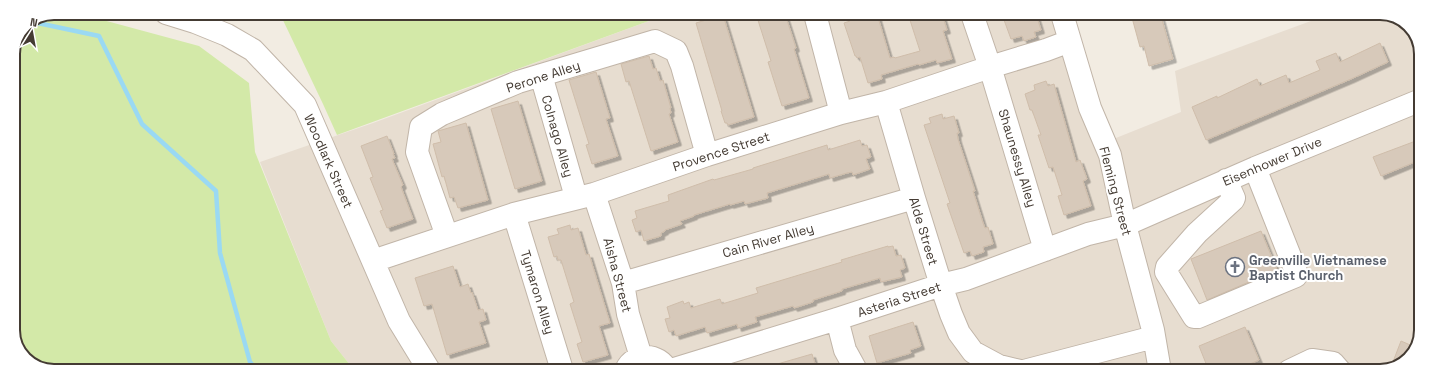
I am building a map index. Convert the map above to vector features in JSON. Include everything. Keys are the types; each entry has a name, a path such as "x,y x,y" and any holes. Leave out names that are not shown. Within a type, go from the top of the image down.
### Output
{"street":[{"name":"Woodlark Street","path":"189,20 227,34 253,50 305,105 399,321 425,364"},
{"path":"817,20 841,113"},
{"name":"Shaunessy Alley","path":"974,20 990,67 1045,250"},
{"name":"Fleming Street","path":"1064,20 1090,108 1110,155 1125,225 1154,336 1159,364"},
{"name":"Perone Alley","path":"447,236 417,152 421,127 442,114 518,82 655,41 676,51 682,66 707,155"},
{"name":"Provence Street","path":"373,261 514,214 585,196 707,155 841,113 886,102 1070,41"},
{"name":"Colnago Alley","path":"541,75 585,196"},
{"name":"Alde Street","path":"886,102 914,198 951,314 959,333 973,352 996,364"},
{"name":"Eisenhower Drive","path":"1125,225 1226,180 1414,103"},
{"path":"1226,180 1234,194 1233,200 1197,233 1167,266 1166,272 1194,317 1198,317 1296,276 1297,274 1255,168"},
{"name":"Aisha Street","path":"585,196 623,282 634,363"},
{"name":"Cain River Alley","path":"623,282 914,198"},
{"name":"Tymaron Alley","path":"514,214 560,364"},
{"name":"Asteria Street","path":"691,364 837,320 966,278 1088,234 1125,225"},
{"path":"837,320 845,350 853,364"},
{"path":"1050,364 1154,336"},
{"path":"634,363 651,356 663,364"},
{"path":"1304,364 1312,360 1333,364"}],"shaded area":[{"path":"652,20 1055,20 1096,146 1181,112 1175,71 1314,20 1389,21 1399,26 1407,33 1414,52 1413,339 1408,349 1401,357 1384,364 349,364 331,341 260,162 373,123"}],"green space":[{"path":"54,20 103,20 199,46 249,83 255,152 331,341 349,364 54,364 45,363 35,358 29,352 21,339 20,332 20,54 23,41 30,30 41,23"},
{"path":"283,20 652,20 337,135"}],"building":[{"path":"706,20 725,20 754,117 728,125 725,123 696,23"},
{"path":"758,20 787,20 809,98 782,106 768,62 771,61"},
{"path":"879,20 890,58 895,58 920,51 910,20 944,20 947,30 943,31 952,59 937,63 936,60 918,64 881,75 882,79 868,83 860,57 857,58 855,56 844,23 850,21"},
{"path":"1004,20 1038,20 1041,30 1034,32 1036,37 1024,41 1022,36 1011,39"},
{"path":"1133,20 1162,20 1173,59 1149,66 1144,46 1140,47"},
{"path":"1380,43 1388,62 1206,140 1192,107 1217,96 1217,98 1257,79 1260,86 1286,75 1289,83 1320,70 1316,61 1336,53 1340,62"},
{"path":"649,56 653,69 656,68 660,81 663,80 671,108 671,113 669,114 678,142 651,151 629,81 626,82 621,64"},
{"path":"596,72 610,118 606,119 618,156 592,164 586,145 589,144 569,80"},
{"path":"1046,81 1048,86 1054,84 1076,162 1080,160 1087,179 1083,181 1091,206 1064,215 1058,196 1062,195 1053,167 1049,168 1038,135 1041,135 1025,94 1035,90 1034,85"},
{"path":"518,101 542,181 515,189 491,109"},
{"path":"942,114 943,119 954,116 959,133 957,133 958,139 975,191 973,191 983,223 985,228 988,227 993,244 983,247 984,252 972,256 970,251 964,253 947,204 950,203 924,125 931,123 929,118"},
{"path":"466,123 488,200 458,208 454,197 450,198 444,176 442,177 433,144 441,142 438,131"},
{"path":"387,136 395,158 392,159 403,185 401,187 413,219 387,228 380,211 383,210 370,178 373,177 361,146"},
{"path":"860,140 862,146 867,145 871,157 866,159 870,169 853,175 852,172 830,178 829,174 767,193 768,198 745,204 744,201 730,204 694,215 680,221 682,224 665,230 661,233 661,236 644,241 641,230 636,232 632,220 637,218 635,211 669,201 668,195 713,179 714,180 753,169 827,145 828,150"},
{"path":"1414,142 1414,162 1381,176 1373,157"},
{"path":"570,225 571,230 578,228 586,255 589,254 610,323 599,326 608,355 583,362 577,344 582,342 570,304 574,302 561,260 558,260 557,256 554,257 548,237 559,234 557,229"},
{"name":"Greenville Vietnamese Baptist Church","path":"1261,231 1277,270 1207,300 1191,259"},
{"path":"888,246 893,246 896,256 901,255 905,268 900,270 902,277 881,282 880,278 842,289 842,291 813,300 813,302 755,317 757,322 738,328 737,324 707,333 705,327 676,336 674,330 669,332 665,319 670,318 667,307 683,301 684,304 689,302 691,308 720,299 722,304 758,293 756,288 842,262 841,260"},
{"path":"453,266 460,287 468,284 478,310 483,309 486,320 479,322 486,343 447,355 432,304 424,306 415,278"},
{"path":"913,322 921,346 910,350 911,353 877,363 869,336"},
{"path":"1245,327 1259,360 1250,364 1206,364 1199,346"},
{"path":"1401,341 1410,345 1401,357 1393,361"},
{"path":"812,354 815,364 777,364"}],"waterway":[{"path":"40,23 99,36 142,124 216,191 220,253 252,364"}],"place":[{"name":"Greenville Vietnamese Baptist Church","path":"1235,267"}]}
